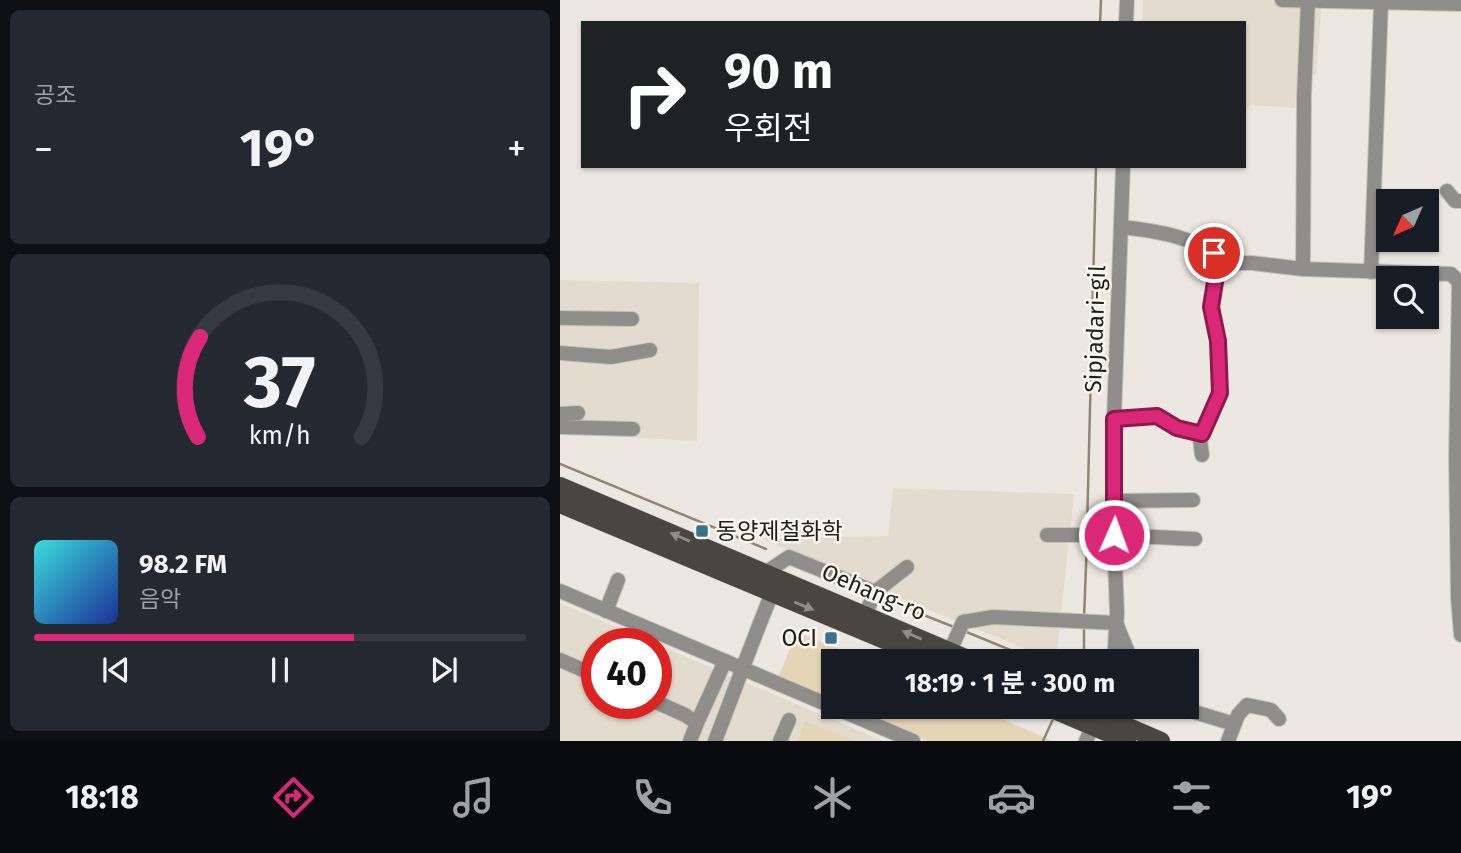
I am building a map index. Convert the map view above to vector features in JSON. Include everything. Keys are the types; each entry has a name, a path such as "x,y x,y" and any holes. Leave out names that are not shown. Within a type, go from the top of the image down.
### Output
{"main road":[{"name":"Oehang-ro","path":"560,486 945,649"},
{"name":"Oehang-ro","path":"560,504 772,593 944,649"},
{"path":"1090,719 1127,741"},
{"path":"1091,719 1161,741"}],"street":[{"path":"1126,21 1127,0"},
{"path":"1282,0 1461,4"},
{"path":"1303,269 1304,95 1308,1"},
{"path":"1371,272 1381,3"},
{"name":"Sipjadari-gil","path":"1115,649 1114,419 1123,168"},
{"path":"1447,191 1455,201 1461,201"},
{"path":"1121,227 1175,236 1196,243 1226,263 1303,269 1451,274 1459,282 1456,458 1461,635"},
{"path":"1202,455 1200,439 1220,393 1218,341 1211,307 1219,257"},
{"path":"560,318 632,319"},
{"path":"560,353 611,357 650,350"},
{"path":"560,414 578,413"},
{"path":"1114,419 1157,416 1177,428 1202,434"},
{"path":"560,428 633,429"},
{"path":"1115,501 1193,500"},
{"path":"1047,535 1195,539"},
{"path":"765,573 789,556 875,592"},
{"path":"865,615 875,592 907,568"},
{"path":"606,611 618,580"},
{"path":"560,591 821,702"},
{"path":"715,741 772,593"},
{"path":"948,649 963,622 993,617 1116,622 1127,649"},
{"path":"560,660 581,669"},
{"path":"690,741 725,661"},
{"path":"1228,741 1238,715 1247,705 1271,710 1279,719"},
{"path":"672,710 697,723"},
{"path":"1199,713 1234,724"},
{"path":"861,719 913,741"},
{"path":"780,741 789,720"}],"shaded area":[{"path":"1143,0 1322,0 1316,75 1297,77 1295,108 1250,105 1246,110 1246,21 1142,21"},
{"path":"560,280 699,283 697,441 560,434"},
{"path":"893,488 1074,494 1057,649 1026,649 760,538 888,536"},
{"path":"560,603 619,628 581,628 581,719 672,719 672,651 821,715 821,719 832,719 883,741 560,741"},
{"path":"797,632 838,649 821,649 821,696 778,678"},
{"path":"876,719 1002,719 1053,741 928,741"},
{"path":"805,721 854,741 797,741"}],"waterway":[{"path":"1100,21 1101,0"},
{"path":"1087,530 1096,168"},
{"path":"560,464 766,549"},
{"path":"1084,618 1087,540"},
{"path":"883,599 954,627"},
{"path":"1084,628 1084,649"},
{"path":"964,631 1008,649"},
{"path":"1043,741 1053,719"}],"place":[{"name":"동양제철화학","path":"702,531"},
{"name":"OCI","path":"831,638"}],"route":[{"path":"1114,535 1114,419 1157,416 1177,428 1202,434 1220,393 1218,341 1211,307 1219,257 1214,253"}]}
